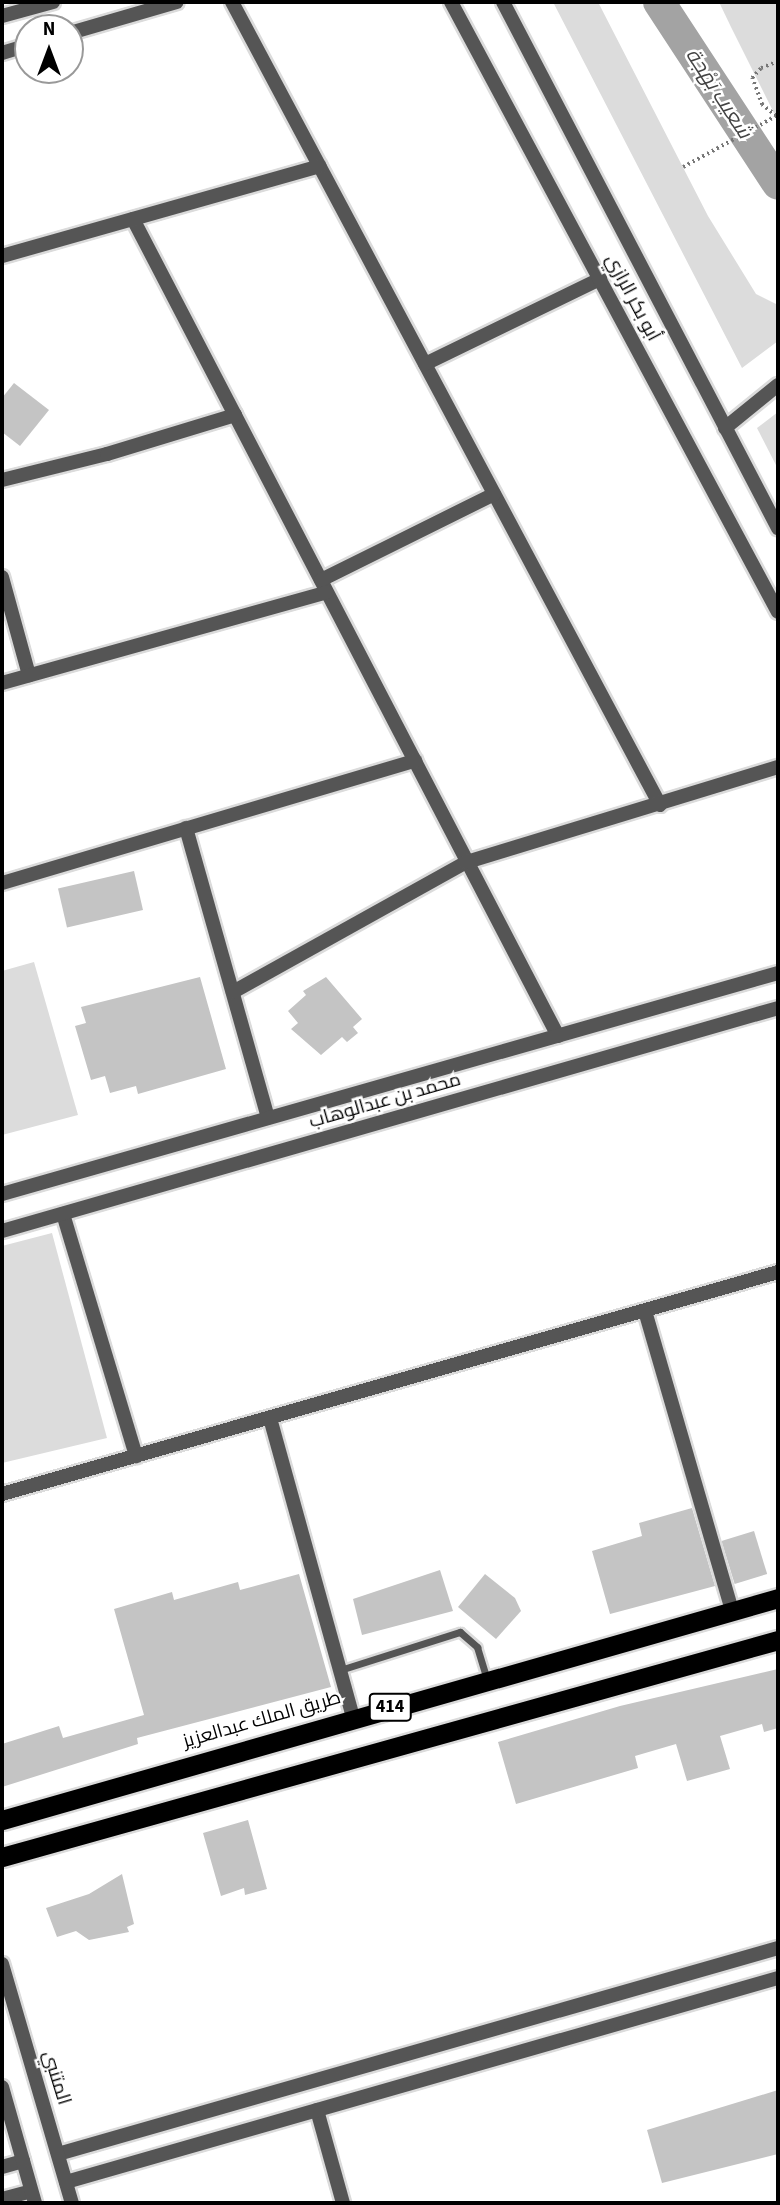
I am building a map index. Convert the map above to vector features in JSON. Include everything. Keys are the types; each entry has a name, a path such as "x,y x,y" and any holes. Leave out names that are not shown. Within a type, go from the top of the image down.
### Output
{"highway":[{"name":"طريق الملك عبدالعزيز","path":"2,1820 354,1717 778,1598"},
{"name":"414","path":"2,1857 778,1640"}],"street":[{"path":"2,16 53,2"},
{"path":"84,29 177,2"},
{"path":"232,2 660,805"},
{"name":"أبو بكر الرازي","path":"451,2 778,612"},
{"name":"أبو بكر الرازي","path":"503,2 778,528"},
{"path":"2,256 320,166"},
{"path":"133,219 558,1036"},
{"path":"425,364 600,279"},
{"path":"725,428 778,385"},
{"path":"2,480 107,454 235,415"},
{"path":"2,683 324,586 494,495"},
{"path":"2,577 29,675"},
{"path":"2,883 415,761"},
{"path":"233,992 467,862 778,767"},
{"path":"186,828 268,1118"},
{"name":"محمد بن عبدالوهاب","path":"2,1194 778,973"},
{"name":"محمد بن عبدالوهاب","path":"2,1231 778,1008"},
{"path":"63,1213 136,1456"},
{"path":"2,1494 778,1272"},
{"path":"645,1311 732,1611"},
{"path":"270,1418 354,1717"},
{"path":"58,2154 778,1948"},
{"name":"المتنبي","path":"2,1964 72,2203"},
{"path":"66,2182 778,1978"},
{"path":"2,2087 33,2197 2,2199"},
{"path":"317,2110 343,2203"},
{"path":"2,2167 23,2161"}],"lane":[{"path":"340,1670 460,1632 477,1647 488,1679"}],"path":[{"path":"683,167 776,116 762,105 752,78 761,68 778,61"}],"shaded area":[{"path":"553,2 598,2 708,216 756,294 778,305 778,341 742,368"},
{"path":"719,2 778,2 778,121 731,27"},
{"path":"778,412 778,469 757,428"},
{"path":"34,962 78,1115 2,1135 2,971"},
{"path":"52,1233 107,1438 2,1463 2,1246"}],"building":[{"path":"14,383 49,410 20,446 2,432 2,398"},
{"path":"134,871 143,910 67,928 58,889"},
{"path":"200,977 226,1069 138,1094 136,1086 110,1093 105,1076 91,1080 75,1026 86,1023 81,1007"},
{"path":"326,977 362,1019 353,1027 358,1033 347,1042 342,1037 321,1055 291,1029 298,1023 288,1011 306,995 303,991"},
{"path":"692,1508 715,1586 610,1614 592,1551 642,1536 639,1523"},
{"path":"754,1531 767,1574 735,1584 721,1541"},
{"path":"440,1570 453,1611 362,1635 353,1599"},
{"path":"299,1574 331,1687 137,1738 138,1744 2,1787 2,1744 59,1726 63,1738 144,1715 114,1609 172,1592 174,1600 238,1582 240,1590"},
{"path":"485,1574 515,1598 521,1611 496,1639 458,1607"},
{"path":"778,1669 778,1728 764,1732 762,1724 720,1736 730,1769 687,1781 676,1744 635,1756 638,1768 516,1804 498,1742 620,1706"},
{"path":"248,1820 267,1889 245,1895 244,1888 221,1896 203,1833"},
{"path":"122,1874 134,1924 127,1927 129,1932 89,1940 76,1931 57,1937 46,1908 89,1894"},
{"path":"778,2090 778,2154 662,2183 647,2130"}],"waterway":[{"name":"شعيب بَهْجة","path":"659,2 778,184"}]}
